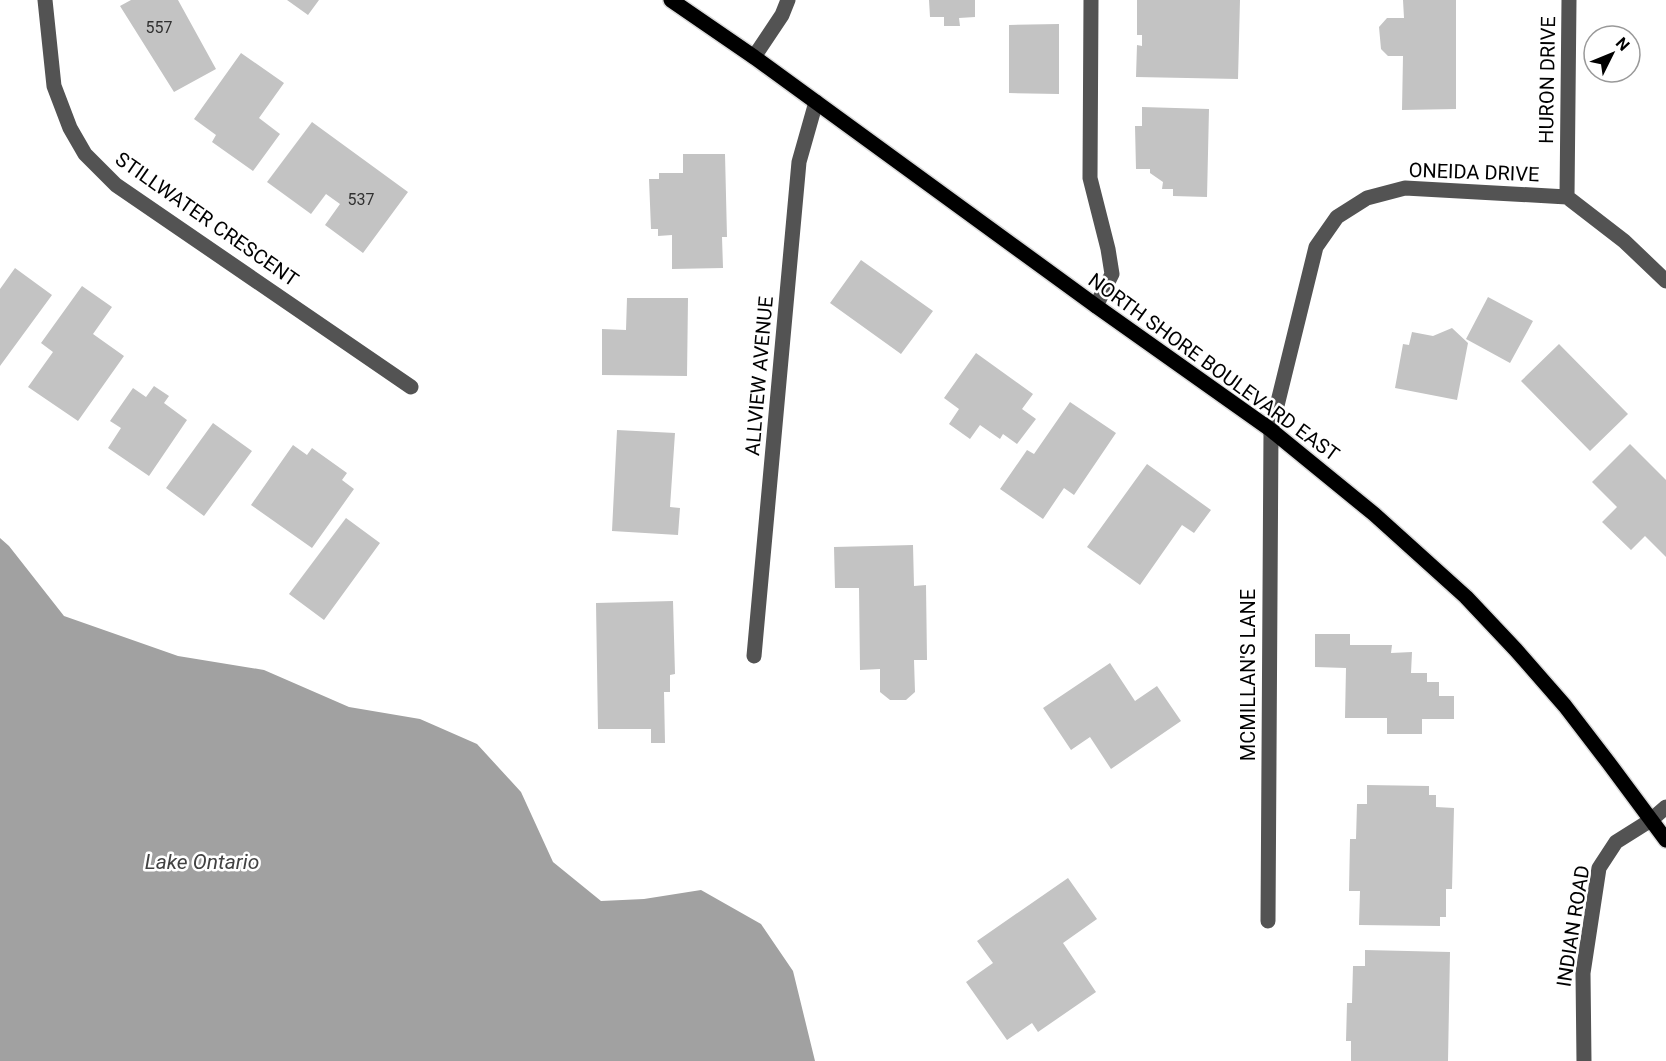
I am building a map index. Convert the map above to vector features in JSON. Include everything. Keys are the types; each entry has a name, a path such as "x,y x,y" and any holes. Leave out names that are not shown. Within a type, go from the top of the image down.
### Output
{"main road":[{"name":"NORTH SHORE BOULEVARD EAST","path":"671,0 754,57 1096,306 1271,430 1374,514 1466,597 1516,650 1565,706 1666,840"}],"street":[{"name":"STILLWATER CRESCENT","path":"45,0 54,86 70,128 84,154 116,185 411,387"},
{"path":"754,57 782,15 788,0"},
{"path":"1091,0 1090,178 1112,274 1096,306"},
{"name":"HURON DRIVE","path":"1567,198 1569,0"},
{"name":"ALLVIEW AVENUE","path":"754,656 799,162 816,102"},
{"name":"ONEIDA DRIVE","path":"1271,430 1316,246 1337,217 1367,198 1405,188 1567,198"},
{"path":"1567,198 1624,241 1666,281"},
{"name":"MCMILLAN'S LANE","path":"1268,921 1271,430"},
{"name":"INDIAN ROAD","path":"1584,1061 1583,973 1599,868 1616,843 1666,807"}],"water":[{"name":"Lake Ontario","path":"0,538 9,546 64,616 178,656 264,670 349,707 420,719 477,744 521,792 553,862 601,901 644,899 701,890 761,924 793,971 815,1061 0,1061"}],"building":[{"path":"131,0 178,0 216,69 174,92 120,6"},
{"path":"287,0 319,0 308,15"},
{"path":"929,0 975,0 975,17 959,18 960,26 944,26 944,17 930,17"},
{"path":"1137,0 1240,0 1238,79 1136,77 1137,45 1142,46 1142,35 1137,35"},
{"path":"1403,0 1456,0 1456,109 1402,110 1403,56 1388,56 1381,49 1379,27 1387,18 1404,18"},
{"path":"1059,24 1059,94 1009,93 1009,25"},
{"path":"241,53 284,83 259,118 280,134 253,171 212,142 216,135 194,119"},
{"path":"1142,107 1209,109 1207,197 1173,196 1173,189 1162,189 1163,182 1150,173 1150,169 1136,169 1135,126 1142,126"},
{"path":"312,122 408,192 363,253 325,225 340,204 326,194 311,214 267,182"},
{"path":"683,154 725,154 727,237 722,237 723,268 672,269 672,235 658,236 658,229 651,229 649,179 659,179 659,173 683,173"},
{"path":"861,260 933,311 901,354 830,303"},
{"path":"15,268 52,295 0,366 0,289"},
{"path":"82,286 112,307 93,334 124,356 78,421 28,387 53,352 41,343"},
{"path":"1488,297 1533,321 1510,363 1466,339"},
{"path":"627,298 688,298 687,376 602,375 602,329 626,330"},
{"path":"1452,328 1468,343 1457,400 1395,388 1403,344 1409,345 1412,332 1433,336"},
{"path":"1559,344 1628,414 1590,451 1521,381"},
{"path":"976,353 1033,394 1022,409 1036,419 1017,444 1003,434 1000,439 980,425 970,439 949,424 959,409 944,398"},
{"path":"154,386 169,396 164,403 187,420 149,476 108,448 121,428 110,421 133,388 146,397"},
{"path":"1070,402 1116,433 1074,495 1064,488 1043,519 1000,489 1027,450 1034,454"},
{"path":"213,423 252,451 204,516 166,488"},
{"path":"617,430 675,433 670,507 680,508 678,535 612,531"},
{"path":"1630,444 1666,480 1666,557 1645,536 1631,550 1602,522 1617,507 1592,482"},
{"path":"293,445 307,455 312,448 347,473 342,480 354,489 312,548 251,505"},
{"path":"1147,464 1211,510 1194,533 1182,525 1140,585 1087,547"},
{"path":"346,518 380,543 324,620 289,594"},
{"path":"913,545 914,586 926,585 927,660 914,660 915,692 906,700 890,700 880,692 880,669 860,670 859,588 835,588 834,547"},
{"path":"673,601 675,674 670,675 670,692 664,692 665,743 651,743 651,729 598,729 596,603"},
{"path":"1315,634 1350,634 1350,645 1392,645 1391,653 1412,652 1411,673 1427,673 1427,682 1439,682 1439,696 1454,696 1454,719 1422,719 1422,734 1387,734 1387,718 1345,718 1346,668 1315,667"},
{"path":"1110,663 1135,701 1157,686 1181,721 1111,769 1090,737 1071,750 1043,708"},
{"path":"1367,785 1429,786 1429,795 1436,795 1436,807 1454,808 1452,889 1446,889 1446,917 1440,917 1440,926 1359,925 1360,891 1349,891 1350,839 1356,839 1357,804 1367,804"},
{"path":"1068,878 1097,919 1063,943 1096,992 1038,1032 1032,1023 1007,1040 966,982 993,963 977,941"},
{"path":"1365,950 1450,952 1448,1061 1351,1061 1351,1041 1346,1041 1347,1003 1352,1003 1353,966 1365,966"}]}
